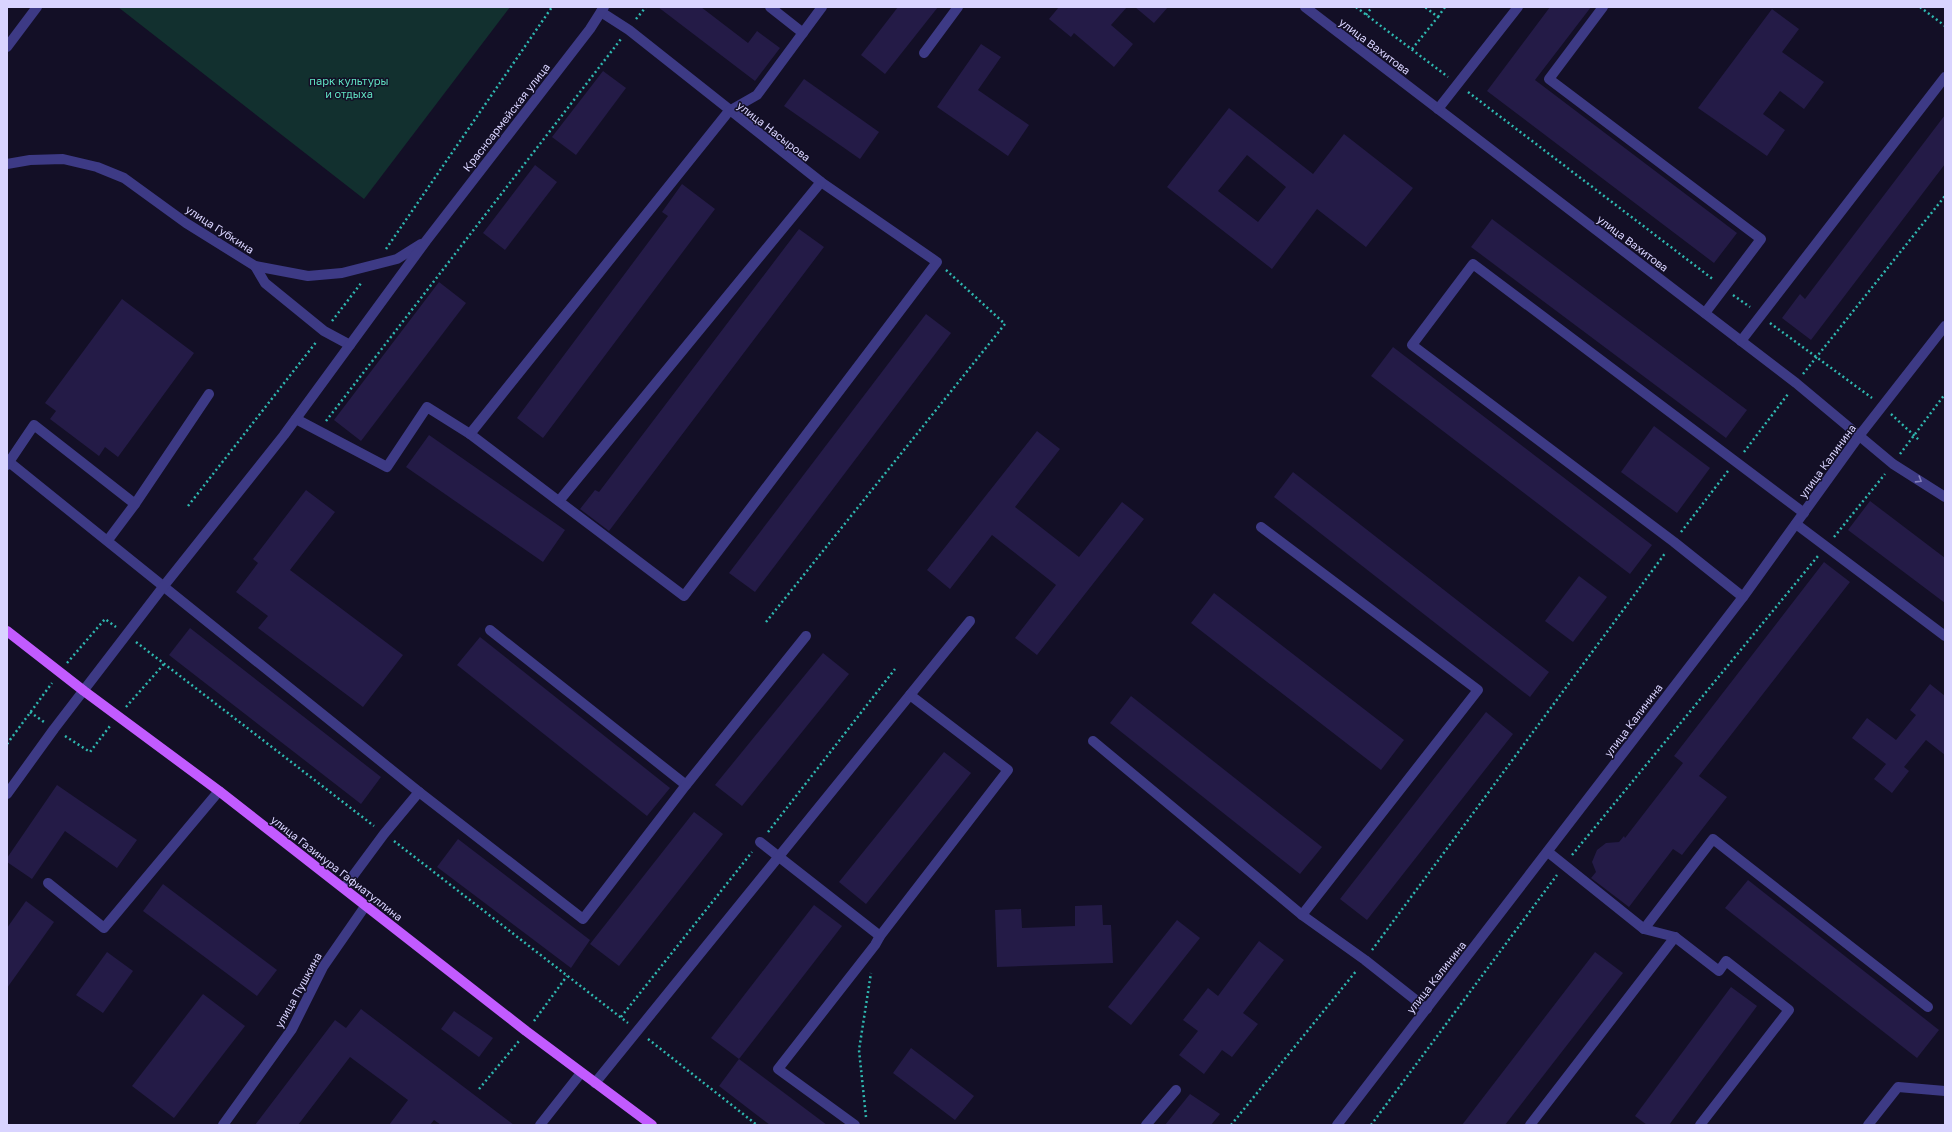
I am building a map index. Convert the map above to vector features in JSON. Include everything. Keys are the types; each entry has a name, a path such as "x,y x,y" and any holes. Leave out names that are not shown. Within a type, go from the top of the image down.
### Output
{"main road":[{"name":"улица Газинура Гафиатуллина","path":"7,631 219,791 581,1073 652,1125"}],"street":[{"path":"7,47 37,7"},
{"path":"770,7 803,33"},
{"path":"470,434 729,111 758,95 822,7"},
{"path":"924,53 958,7"},
{"name":"улица Вахитова","path":"1305,7 1796,383 1893,464 1944,493"},
{"path":"1438,109 1518,7"},
{"path":"1603,7 1549,79 1761,239 1705,313"},
{"name":"улица Насырова","path":"603,9 729,111 821,182 937,262"},
{"name":"Красноармейская улица","path":"84,690 163,587 296,419 426,241 585,35 603,9"},
{"path":"1741,341 1945,77"},
{"name":"улица Губкина","path":"7,164 30,160 63,159 97,167 124,178 186,223 255,266 308,276 342,273 397,259 426,241"},
{"path":"559,501 821,182"},
{"path":"296,419 318,432 387,467 427,407 470,434 684,596 937,262"},
{"path":"1743,597 1674,542 1412,345 1473,264 1804,513"},
{"path":"255,266 264,283 324,331 350,346"},
{"name":"улица Калинина","path":"1337,1125 1743,597 1859,436 1945,326"},
{"path":"108,540 135,504 209,394"},
{"path":"135,504 34,426 8,463 108,540 163,587 419,792 583,919 686,785 806,636"},
{"path":"1796,524 1945,636"},
{"path":"1261,527 1478,690 1302,914"},
{"path":"595,1083 970,621"},
{"path":"490,630 686,785"},
{"path":"7,794 84,690"},
{"path":"854,1125 778,1069 875,946 880,936 1008,770 910,695"},
{"path":"1093,741 1302,914 1365,960 1427,1009"},
{"path":"48,883 104,928 219,791"},
{"path":"344,888 384,834 419,792"},
{"path":"1644,929 1713,840 1928,1007"},
{"path":"760,842 880,936"},
{"path":"1548,852 1644,929 1675,938 1719,971 1726,962 1789,1010 1700,1125"},
{"name":"улица Пушкина","path":"223,1125 292,1029 323,967 366,905"},
{"path":"1530,1125 1675,938"},
{"path":"540,1125 581,1073"},
{"path":"1868,1125 1898,1086 1945,1091"},
{"path":"1146,1125 1176,1090"}],"path":[{"path":"318,432 646,7"},
{"path":"1356,7 1816,358 1883,406 1919,440"},
{"path":"1366,15 1372,7"},
{"path":"1426,7 1438,17"},
{"path":"1412,49 1446,7"},
{"path":"1920,7 1945,26"},
{"path":"1231,1125 1365,960 1674,542 1796,383 1945,196"},
{"path":"766,622 1006,324 937,262"},
{"path":"1371,1125 1564,865 1893,464 1945,394"},
{"path":"105,619 637,1030 757,1125"},
{"path":"620,1017 760,842 895,669"},
{"path":"867,1125 860,1050 872,968"}],"green space":[{"name":"парк культуры и отдыха","path":"118,7 510,7 364,199"}],"building":[{"path":"658,7 701,7 748,43 757,31 780,48 755,81"},
{"path":"898,7 938,7 885,74 861,55"},
{"path":"1059,7 1127,7 1111,25 1133,44 1114,67 1074,33 1071,37 1049,19"},
{"path":"1135,7 1168,7 1154,23"},
{"path":"1550,7 1591,7 1535,80 1737,233 1714,263 1487,91"},
{"path":"1772,9 1799,29 1782,52 1824,82 1804,109 1780,91 1763,114 1785,130 1767,156 1698,108"},
{"path":"981,44 1001,57 978,90 1029,125 1008,156 937,107"},
{"path":"603,71 626,88 576,155 552,137"},
{"path":"804,79 879,132 860,159 784,106"},
{"path":"1229,108 1313,174 1344,134 1413,188 1366,247 1317,209 1272,269 1167,187","holes":["1247,155 1286,187 1258,222 1218,191"]},
{"path":"1945,115 1945,164 1811,340 1782,318 1800,294 1805,299"},
{"path":"535,165 557,182 505,250 483,233"},
{"path":"682,184 715,209 543,438 517,418 668,216 662,212"},
{"path":"1492,219 1747,410 1726,438 1471,247"},
{"path":"799,229 824,247 609,531 580,509 595,490 599,492"},
{"path":"439,282 466,303 361,441 334,420"},
{"path":"122,299 194,353 118,457 105,447 99,456 50,419 56,411 45,403"},
{"path":"926,314 951,333 755,592 729,573"},
{"path":"1393,347 1652,545 1630,574 1371,376"},
{"path":"1654,426 1710,468 1677,513 1621,472"},
{"path":"1037,431 1060,449 1015,507 1079,557 1122,502 1144,519 1037,655 1015,638 1056,585 992,535 950,589 927,570"},
{"path":"429,435 565,530 543,562 406,467"},
{"path":"1293,472 1549,672 1530,697 1274,497"},
{"path":"306,490 335,512 290,570 403,655 363,707 258,628 268,616 236,592 258,563 253,559"},
{"path":"1870,501 1945,558 1945,603 1848,530"},
{"path":"1824,562 1850,582 1699,776 1727,797 1682,855 1673,849 1629,907 1591,878 1596,872 1592,862 1597,850 1606,843 1619,842 1624,836 1625,838 1683,763 1674,756"},
{"path":"1579,576 1607,597 1573,642 1545,621"},
{"path":"1214,593 1404,740 1381,770 1191,623"},
{"path":"190,628 381,777 361,804 169,655"},
{"path":"480,637 670,788 647,816 457,665"},
{"path":"823,653 849,674 742,806 715,785"},
{"path":"1930,684 1945,696 1945,755 1926,740 1904,767 1909,771 1892,793 1874,779 1886,764 1852,738 1867,718 1896,740 1916,715 1910,710"},
{"path":"1131,696 1322,847 1300,874 1110,723"},
{"path":"1486,712 1513,734 1367,920 1340,899"},
{"path":"944,752 971,773 866,904 839,882"},
{"path":"57,785 137,840 117,868 65,831 32,879 7,862 7,858"},
{"path":"694,812 723,834 619,966 590,944"},
{"path":"458,839 590,940 571,968 437,867"},
{"path":"1748,880 1939,1030 1917,1058 1725,908"},
{"path":"163,884 277,970 257,996 143,911"},
{"path":"26,901 54,922 7,988 7,928"},
{"path":"814,905 842,926 739,1059 711,1038"},
{"path":"1102,905 1103,925 1111,925 1113,963 997,967 995,910 1021,909 1022,928 1075,926 1075,906"},
{"path":"1177,920 1200,938 1131,1025 1108,1007"},
{"path":"1259,941 1284,960 1243,1013 1258,1024 1232,1057 1222,1050 1204,1074 1179,1055 1198,1031 1183,1020 1208,988 1218,996"},
{"path":"107,952 133,971 103,1013 76,995"},
{"path":"1595,952 1623,973 1505,1125 1462,1125"},
{"path":"1731,987 1757,1006 1669,1125 1647,1125 1635,1116"},
{"path":"203,994 245,1026 174,1118 132,1086"},
{"path":"361,1009 514,1125 441,1125 434,1120 430,1125 389,1125 408,1100 350,1057 298,1125 255,1125 335,1020 346,1028"},
{"path":"454,1011 493,1038 479,1057 441,1029"},
{"path":"911,1048 974,1096 955,1120 893,1073"},
{"path":"739,1059 827,1125 770,1125 719,1086"},
{"path":"1190,1094 1220,1114 1211,1125 1165,1125"}]}
